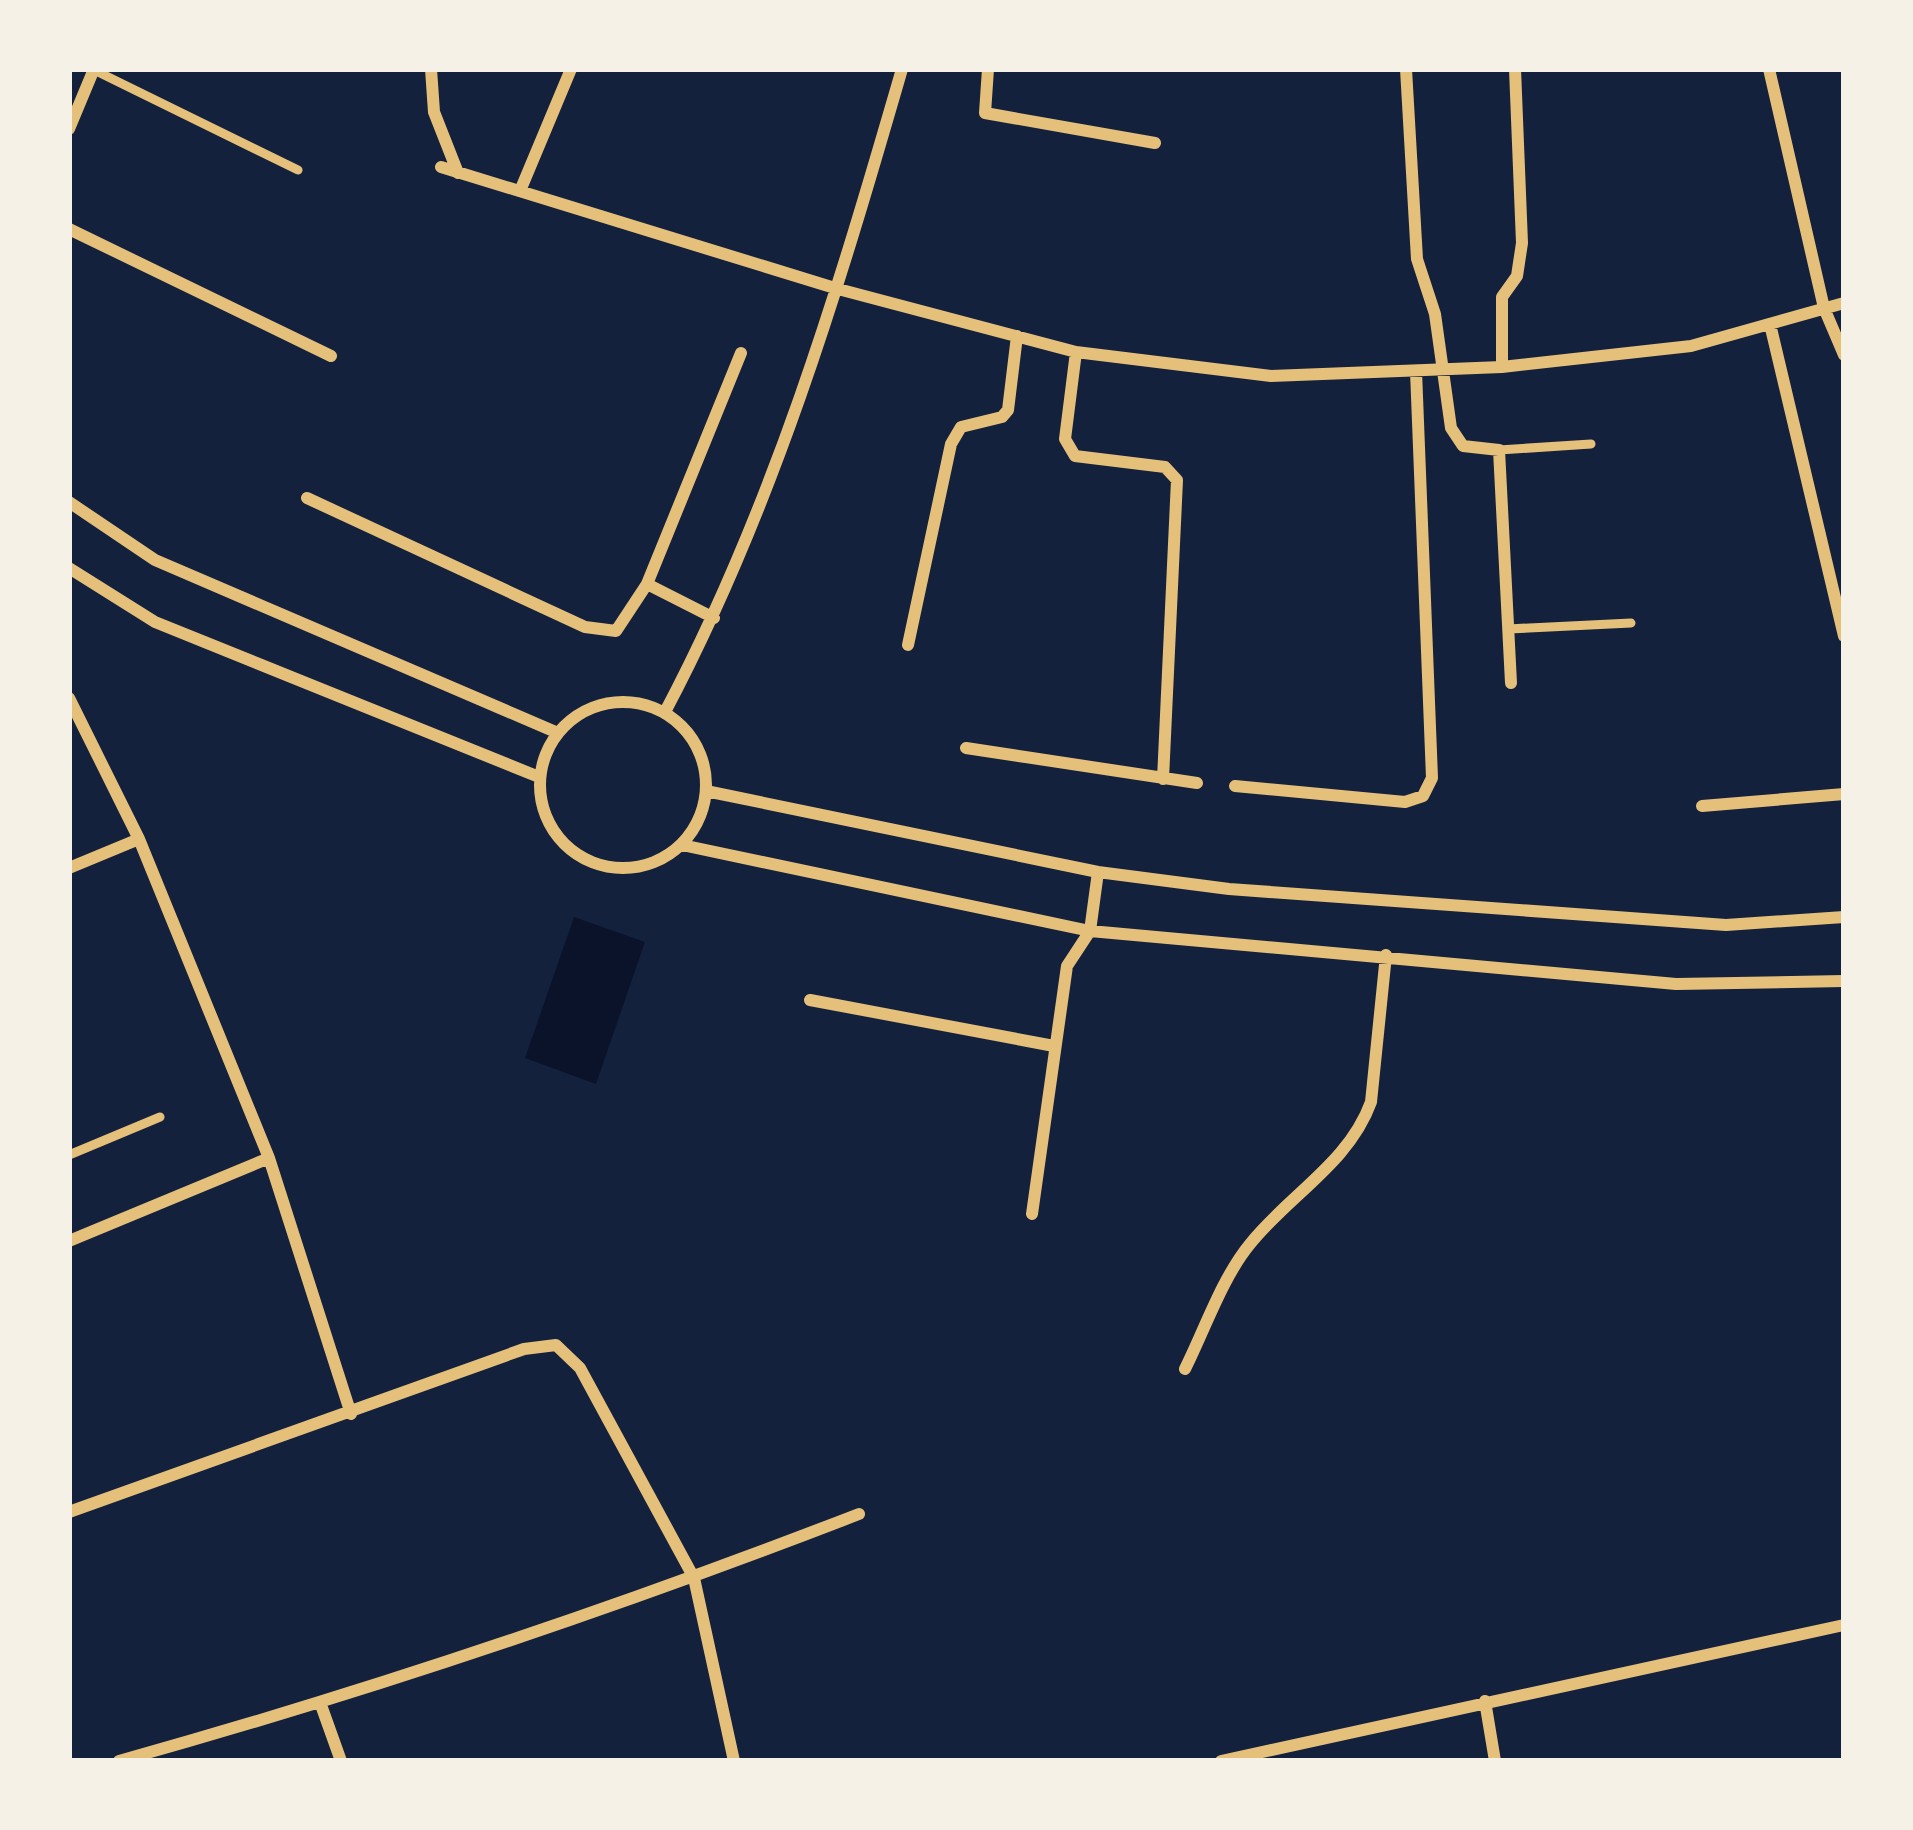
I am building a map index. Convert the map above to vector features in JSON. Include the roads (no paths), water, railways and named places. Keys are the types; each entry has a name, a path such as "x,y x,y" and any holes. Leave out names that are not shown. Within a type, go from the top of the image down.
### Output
{"street":[{"path":"431,69 434,112 458,172"},
{"path":"520,191 571,69"},
{"path":"664,712 714,618 783,453 838,289 902,69"},
{"path":"988,69 985,113 1154,143"},
{"path":"1406,69 1417,259 1435,314 1451,428 1463,446 1498,450 1511,683"},
{"path":"1502,367 1502,297 1517,276 1522,243 1515,69"},
{"path":"1769,69 1824,308 1844,356"},
{"path":"69,129 94,70"},
{"path":"441,167 838,289 1076,352 1271,376 1502,367 1690,346 1844,303"},
{"path":"69,229 332,356"},
{"path":"1770,323 1844,636"},
{"path":"908,645 954,435 961,427 1002,417 1008,410 1017,336"},
{"path":"1076,352 1065,439 1069,450 1075,456 1165,467 1177,480 1163,778"},
{"path":"307,498 604,632 616,631 646,584 741,353"},
{"path":"1235,786 1405,802 1423,796 1432,778 1416,371"},
{"path":"69,502 155,560 558,733"},
{"path":"69,568 155,622 539,778"},
{"path":"646,584 714,618"},
{"path":"69,698 139,839 269,1158 351,1414"},
{"path":"620,701 664,712 697,746 706,791 699,821 682,845 644,866 600,867 574,854 554,834 542,807 539,778 558,733 574,717 620,701"},
{"path":"966,748 1196,783"},
{"path":"706,791 1098,872 1229,889 1726,925 1844,917"},
{"path":"1702,806 1844,794"},
{"path":"69,868 139,839"},
{"path":"682,845 1090,931 1676,984 1844,981"},
{"path":"1032,1214 1067,966 1090,931 1098,872"},
{"path":"1185,1369 1247,1246 1349,1144 1363,1123 1371,1102 1386,955"},
{"path":"810,1000 1054,1046"},
{"path":"69,1241 269,1158"},
{"path":"69,1513 524,1349 556,1345 580,1368 694,1578 734,1761"},
{"path":"119,1761 321,1705 694,1578 859,1514"},
{"path":"1221,1761 1844,1625"},
{"path":"1485,1701 1495,1761"},
{"path":"321,1705 341,1761"}],"lane":[{"path":"94,70 298,170"},
{"path":"1498,450 1591,444"},
{"path":"1508,629 1631,623"},
{"path":"69,1155 160,1117"}],"water":[{"path":"574,917 645,942 596,1084 525,1058"}]}
